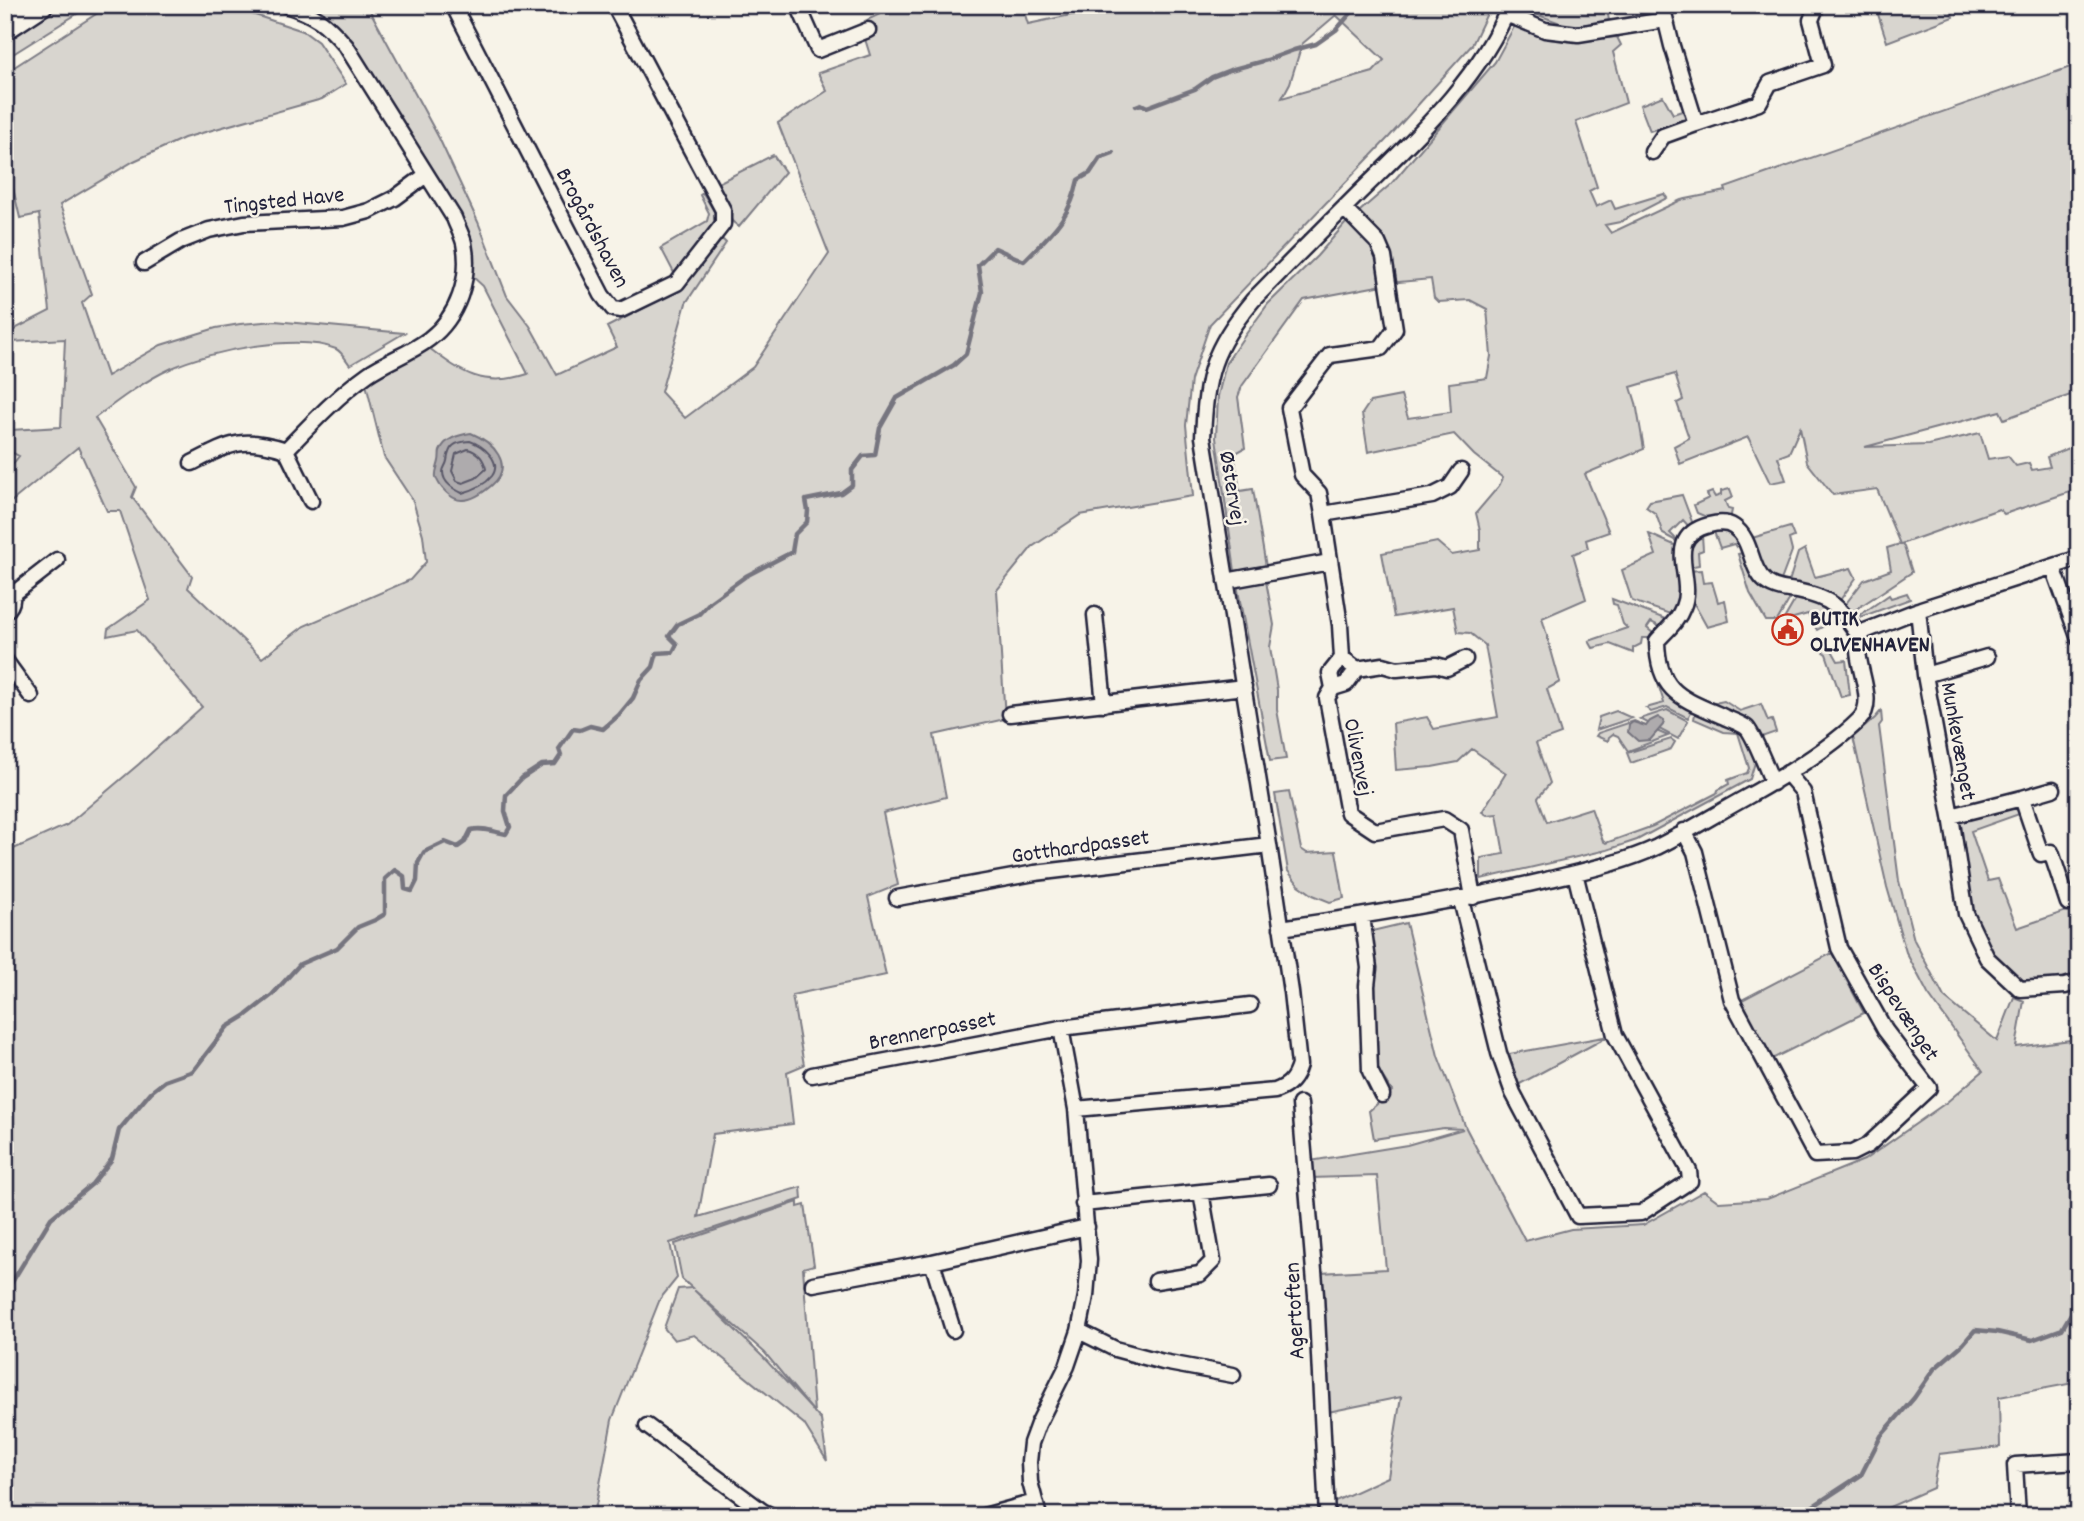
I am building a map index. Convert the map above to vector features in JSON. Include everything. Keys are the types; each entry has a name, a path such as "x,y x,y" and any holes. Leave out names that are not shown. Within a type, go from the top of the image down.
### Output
{"main road":[{"path":"5,30 43,5"}],"street":[{"path":"286,5 310,13 328,26 346,46 454,218 464,243 466,266 462,291 450,318 429,339 371,372 340,395 286,450"},
{"name":"Brogårdshaven","path":"453,5 602,295 613,309 621,310 677,283 723,224 723,210 614,5"},
{"path":"798,5 818,51 868,30"},
{"path":"1652,152 1663,136 1759,103 1770,83 1824,65 1811,20 1817,5"},
{"path":"1508,10 1545,30 1578,34 1663,13 1696,124"},
{"name":"Østervej","path":"1076,1109 1275,1091 1292,1082 1299,1065 1269,845 1203,437 1205,396 1221,344 1233,324 1253,300 1422,130 1462,85 1496,37 1508,10"},
{"name":"Tingsted Have","path":"144,263 181,241 209,230 244,223 342,218 369,211 395,198 426,175"},
{"name":"Olivenvej","path":"1333,688 1331,673 1342,658 1340,625 1324,514 1319,493 1302,475 1289,408 1330,355 1381,348 1395,330 1384,257 1378,243 1344,208"},
{"path":"192,463 226,445 248,441 286,450 311,501"},
{"path":"1324,514 1432,496 1450,487 1461,471"},
{"path":"1773,783 1745,727 1696,705 1667,685 1657,653 1657,641 1676,621 1684,606 1686,582 1681,557 1685,541 1700,528 1731,525 1744,537 1757,569 1768,584 1818,595 1827,600 1843,614 1859,636"},
{"path":"1281,928 1467,898 1575,873 1656,847 1773,783 1859,720 1864,714 1866,696 1857,645 1859,636 1865,631 1917,610 2079,558"},
{"path":"5,612 12,604 8,591 57,561"},
{"path":"1226,581 1330,562"},
{"path":"2053,567 2079,639"},
{"name":"Munkevænget","path":"1917,610 1925,675 1966,914 1987,958 2020,989 2065,986 2079,982"},
{"path":"1095,615 1104,704"},
{"name":"Munkevænget","path":"1925,675 1987,657"},
{"path":"1342,658 1357,669 1382,665 1397,669 1436,665 1447,668 1465,659"},
{"path":"5,660 31,696"},
{"name":"Olivenvej","path":"1357,669 1346,684 1333,688 1326,698 1348,813 1375,831 1444,819 1461,830 1467,898"},
{"path":"1010,715 1244,687"},
{"name":"Bispevænget","path":"1684,831 1695,852 1732,1000 1815,1155 1852,1153 1868,1145 1929,1088 1885,1030 1839,948 1803,792 1787,773"},
{"name":"Munkevænget","path":"1951,816 2053,789"},
{"path":"2022,798 2041,853 2051,852 2068,903 2077,901 2079,907"},
{"name":"Gotthardpasset","path":"897,898 1035,873 1269,845"},
{"path":"1467,898 1499,1053 1513,1093 1578,1216 1642,1213 1690,1181 1689,1171 1615,1035 1575,873"},
{"path":"1362,916 1369,968 1367,986 1370,1071 1382,1095"},
{"name":"Brennerpasset","path":"812,1075 1061,1028 1250,1005"},
{"path":"984,1516 1037,1509 1028,1462 1031,1443 1067,1366 1079,1331 1087,1284 1087,1227 1076,1109 1061,1028"},
{"name":"Agertoften","path":"1300,1104 1316,1294 1327,1516"},
{"path":"1083,1205 1269,1185"},
{"path":"1156,1281 1200,1274 1213,1261 1201,1192"},
{"path":"813,1284 932,1262 1087,1227"},
{"path":"932,1262 953,1330"},
{"path":"1079,1331 1115,1349 1139,1356 1233,1375"},
{"path":"647,1426 772,1516"},
{"path":"2018,1516 2015,1465 2079,1461"}],"shaded area":[{"path":"58,5 91,5 5,59 5,39"},
{"path":"110,5 233,5 303,31 318,42 346,84 322,99 184,138 134,161 60,205 92,294 82,303 107,376 161,345 216,328 240,324 275,321 404,333 350,365 336,349 300,343 254,346 208,356 172,368 123,397 95,418 136,487 132,497 192,576 188,588 262,658 304,626 410,580 426,562 423,535 413,501 384,457 366,384 394,365 429,348 464,371 486,379 499,380 528,374 483,286 473,277 469,242 456,209 351,42 325,15 306,5 367,5 439,138 478,222 507,296 530,326 557,375 617,347 607,327 679,290 722,239 726,243 686,303 661,392 685,418 753,367 829,254 778,123 827,91 818,73 870,55 865,39 872,35 865,21 880,14 877,5 1022,5 1028,24 1118,5 1491,5 1472,45 1389,137 1210,324 1191,380 1186,425 1193,496 1080,515 1032,547 997,590 1005,719 934,735 946,797 883,813 898,885 868,897 886,975 792,995 804,1065 787,1072 793,1124 713,1134 698,1217 801,1187 802,1199 670,1243 677,1278 660,1299 612,1420 594,1516 5,1516 5,849 7,852 67,825 202,707 137,630 107,636 108,629 150,600 120,511 107,511 78,447 5,507 5,474 19,456 5,449 5,437 12,438 11,430 61,427 65,339 11,342 5,337 5,334 50,311 39,214 20,218 5,154 5,73","holes":["1336,15 1384,60 1373,72 1282,98 1290,83 1302,44"]},
{"path":"1523,5 1606,5 1609,20 1571,27 1522,9"},
{"path":"1875,5 1950,5 1953,17 1887,42"},
{"path":"1515,25 1549,39 1567,41 1617,37 1621,45 1613,52 1626,103 1576,122 1597,187 1589,191 1596,207 1611,200 1615,209 1664,194 1667,198 1620,222 1605,225 1611,233 1681,200 1726,191 1725,188 2079,64 2079,392 2004,419 2000,411 1865,447 1928,445 1980,433 1988,459 2008,456 2016,466 2029,463 2032,470 2050,467 2047,457 2079,444 2079,489 2004,514 1999,509 1901,544 1912,572 1852,612 1847,611 1844,606 1864,580 1891,570 1887,548 1900,544 1877,489 1833,495 1807,462 1800,428 1789,453 1778,457 1786,480 1770,483 1748,437 1680,464 1674,446 1689,438 1677,403 1683,400 1675,374 1631,387 1644,449 1585,474 1609,532 1586,540 1588,548 1573,554 1586,599 1542,618 1560,682 1547,689 1561,734 1536,743 1550,783 1538,798 1547,822 1591,808 1606,843 1653,826 1717,793 1729,784 1728,780 1747,773 1749,768 1738,733 1724,732 1694,719 1695,714 1702,712 1743,730 1756,759 1750,779 1637,840 1607,850 1481,879 1481,858 1504,854 1497,814 1487,815 1482,812 1506,773 1472,749 1458,762 1396,770 1393,723 1427,717 1434,729 1498,717 1485,645 1470,633 1458,632 1453,607 1394,617 1382,553 1437,542 1452,555 1480,550 1480,530 1476,513 1503,478 1474,455 1454,434 1368,452 1362,414 1370,402 1401,396 1408,418 1451,412 1449,383 1487,378 1491,356 1487,309 1470,300 1438,302 1434,298 1431,279 1399,282 1304,300 1242,386 1238,397 1245,448 1234,454 1240,491 1253,489 1266,567 1235,571 1216,438 1218,396 1226,363 1243,338 1268,304 1345,224 1391,184 1495,62"},
{"path":"1663,96 1673,114 1685,110 1685,119 1650,131 1640,105"},
{"path":"773,155 785,172 739,227 732,221 714,185"},
{"path":"703,193 714,211 715,225 674,273 661,248 707,221 709,213 700,195"},
{"path":"1730,489 1733,497 1725,501 1728,509 1732,510 1730,520 1711,519 1697,513 1694,505 1709,498 1707,494 1712,492 1715,497 1721,495 1721,491"},
{"path":"1682,495 1694,527 1691,529 1683,520 1670,533 1680,543 1663,534 1656,514 1646,507 1650,501"},
{"path":"1790,527 1794,537 1789,539 1792,551 1780,583 1764,571 1752,538"},
{"path":"1713,529 1724,529 1738,536 1751,570 1792,595 1777,621 1766,621 1750,593 1738,554 1742,553 1739,545 1720,548"},
{"path":"1649,534 1679,547 1675,555 1681,588 1676,611 1670,614 1632,601 1622,570 1656,555"},
{"path":"1702,535 1703,550 1698,552 1699,565 1688,567 1690,549"},
{"path":"1805,549 1815,577 1851,568 1856,578 1838,603 1827,591 1788,585 1798,553"},
{"path":"1701,570 1703,583 1712,582 1718,602 1725,600 1729,621 1707,627 1692,600 1688,571"},
{"path":"1266,581 1274,625 1270,647 1277,690 1277,710 1286,759 1270,761 1237,585"},
{"path":"1907,593 1910,599 1861,617 1860,615 1889,595 1891,598"},
{"path":"1798,595 1817,600 1840,617 1817,630 1808,614 1783,621"},
{"path":"1612,599 1668,620 1659,626 1651,622 1647,628 1654,634 1651,638 1642,638 1641,644 1633,648 1633,653 1610,644 1593,648 1589,641 1627,628"},
{"path":"1829,645 1838,661 1846,660 1850,695 1841,697 1826,654 1819,649"},
{"path":"1656,677 1690,704 1692,710 1688,718 1667,707 1651,712 1646,708 1664,703"},
{"path":"1724,701 1740,711 1761,704 1768,721 1772,720 1776,732 1759,738 1715,707 1714,703"},
{"path":"1667,710 1688,721 1678,739 1640,719"},
{"path":"1616,711 1632,718 1596,730 1599,717"},
{"path":"1881,711 1882,722 1879,726 1899,881 1914,940 1944,997 1997,1041 2014,997 2024,1001 2016,1047 2079,1039 2079,1382 1999,1397 2000,1447 1939,1454 1933,1488 1869,1516 1334,1516 1333,1502 1388,1477 1401,1397 1328,1412 1321,1273 1386,1269 1377,1176 1311,1178 1310,1161 1407,1145 1463,1129 1443,1128 1374,1139 1369,1111 1392,1091 1376,1067 1372,931 1406,923 1438,1056 1466,1128 1525,1241 1571,1229 1643,1225 1704,1191 1719,1202 1767,1199 1864,1160 1947,1102 1983,1071 1928,994 1906,952 1887,887 1853,737"},
{"path":"1634,721 1668,736 1628,751 1618,736 1613,734 1608,741 1596,736 1598,733"},
{"path":"1671,739 1675,742 1671,749 1631,763 1627,753"},
{"path":"1289,792 1301,849 1307,853 1336,851 1344,898 1330,902 1313,895 1299,885 1288,871 1275,794"},
{"path":"2012,806 2022,813 1971,831 1988,881 1998,879 2017,928 2075,908 2079,918 2079,974 2065,979 2026,984 1992,955 1973,914 1958,825 1962,820"},
{"path":"1832,953 1864,1013 1772,1059 1740,1001"},
{"path":"1609,1036 1518,1085 1509,1054"},
{"path":"798,1202 798,1207 805,1205 814,1265 803,1268 814,1412 821,1420 827,1461 804,1424 694,1335 674,1340 664,1328 678,1289 692,1288 682,1279 675,1244","holes":["694,1290 765,1353 813,1411 763,1357"]}],"water":[{"path":"471,433 493,448 501,462 502,470 499,477 482,493 471,499 459,500 443,489 436,477 436,471 440,451 445,443 457,436"},
{"path":"1658,717 1664,721 1663,725 1650,740 1638,741 1628,732 1629,725 1633,722 1646,726"}],"waterway":[{"path":"1136,106 1141,104 1147,107 1195,89 1212,77 1230,70 1316,44 1336,30 1358,5"},
{"path":"5,1305 9,1287 51,1218 92,1184 112,1159 119,1130 151,1092 165,1081 193,1071 227,1027 272,995 300,964 337,948 358,927 385,914 385,879 395,870 404,876 405,889 412,891 417,881 418,863 424,852 445,842 458,847 465,842 471,830 475,829 506,834 510,827 505,811 506,795 522,778 542,765 555,764 561,755 559,749 573,729 580,730 590,726 603,729 619,715 633,698 641,680 653,667 657,653 673,652 677,644 669,636 678,624 699,614 710,602 746,576 792,552 795,534 807,522 806,500 841,493 852,485 852,470 863,456 875,455 880,428 897,398 954,365 966,354 982,292 978,265 995,248 1024,261 1065,215 1078,180 1090,173 1100,158 1113,153"},
{"path":"1789,1516 1795,1511 1812,1507 1861,1475 1881,1436 1914,1398 1934,1369 1975,1330 2032,1340 2062,1329 2079,1300"}],"place":[{"name":"BUTIK OLIVENHAVEN","path":"1787,630"}]}
